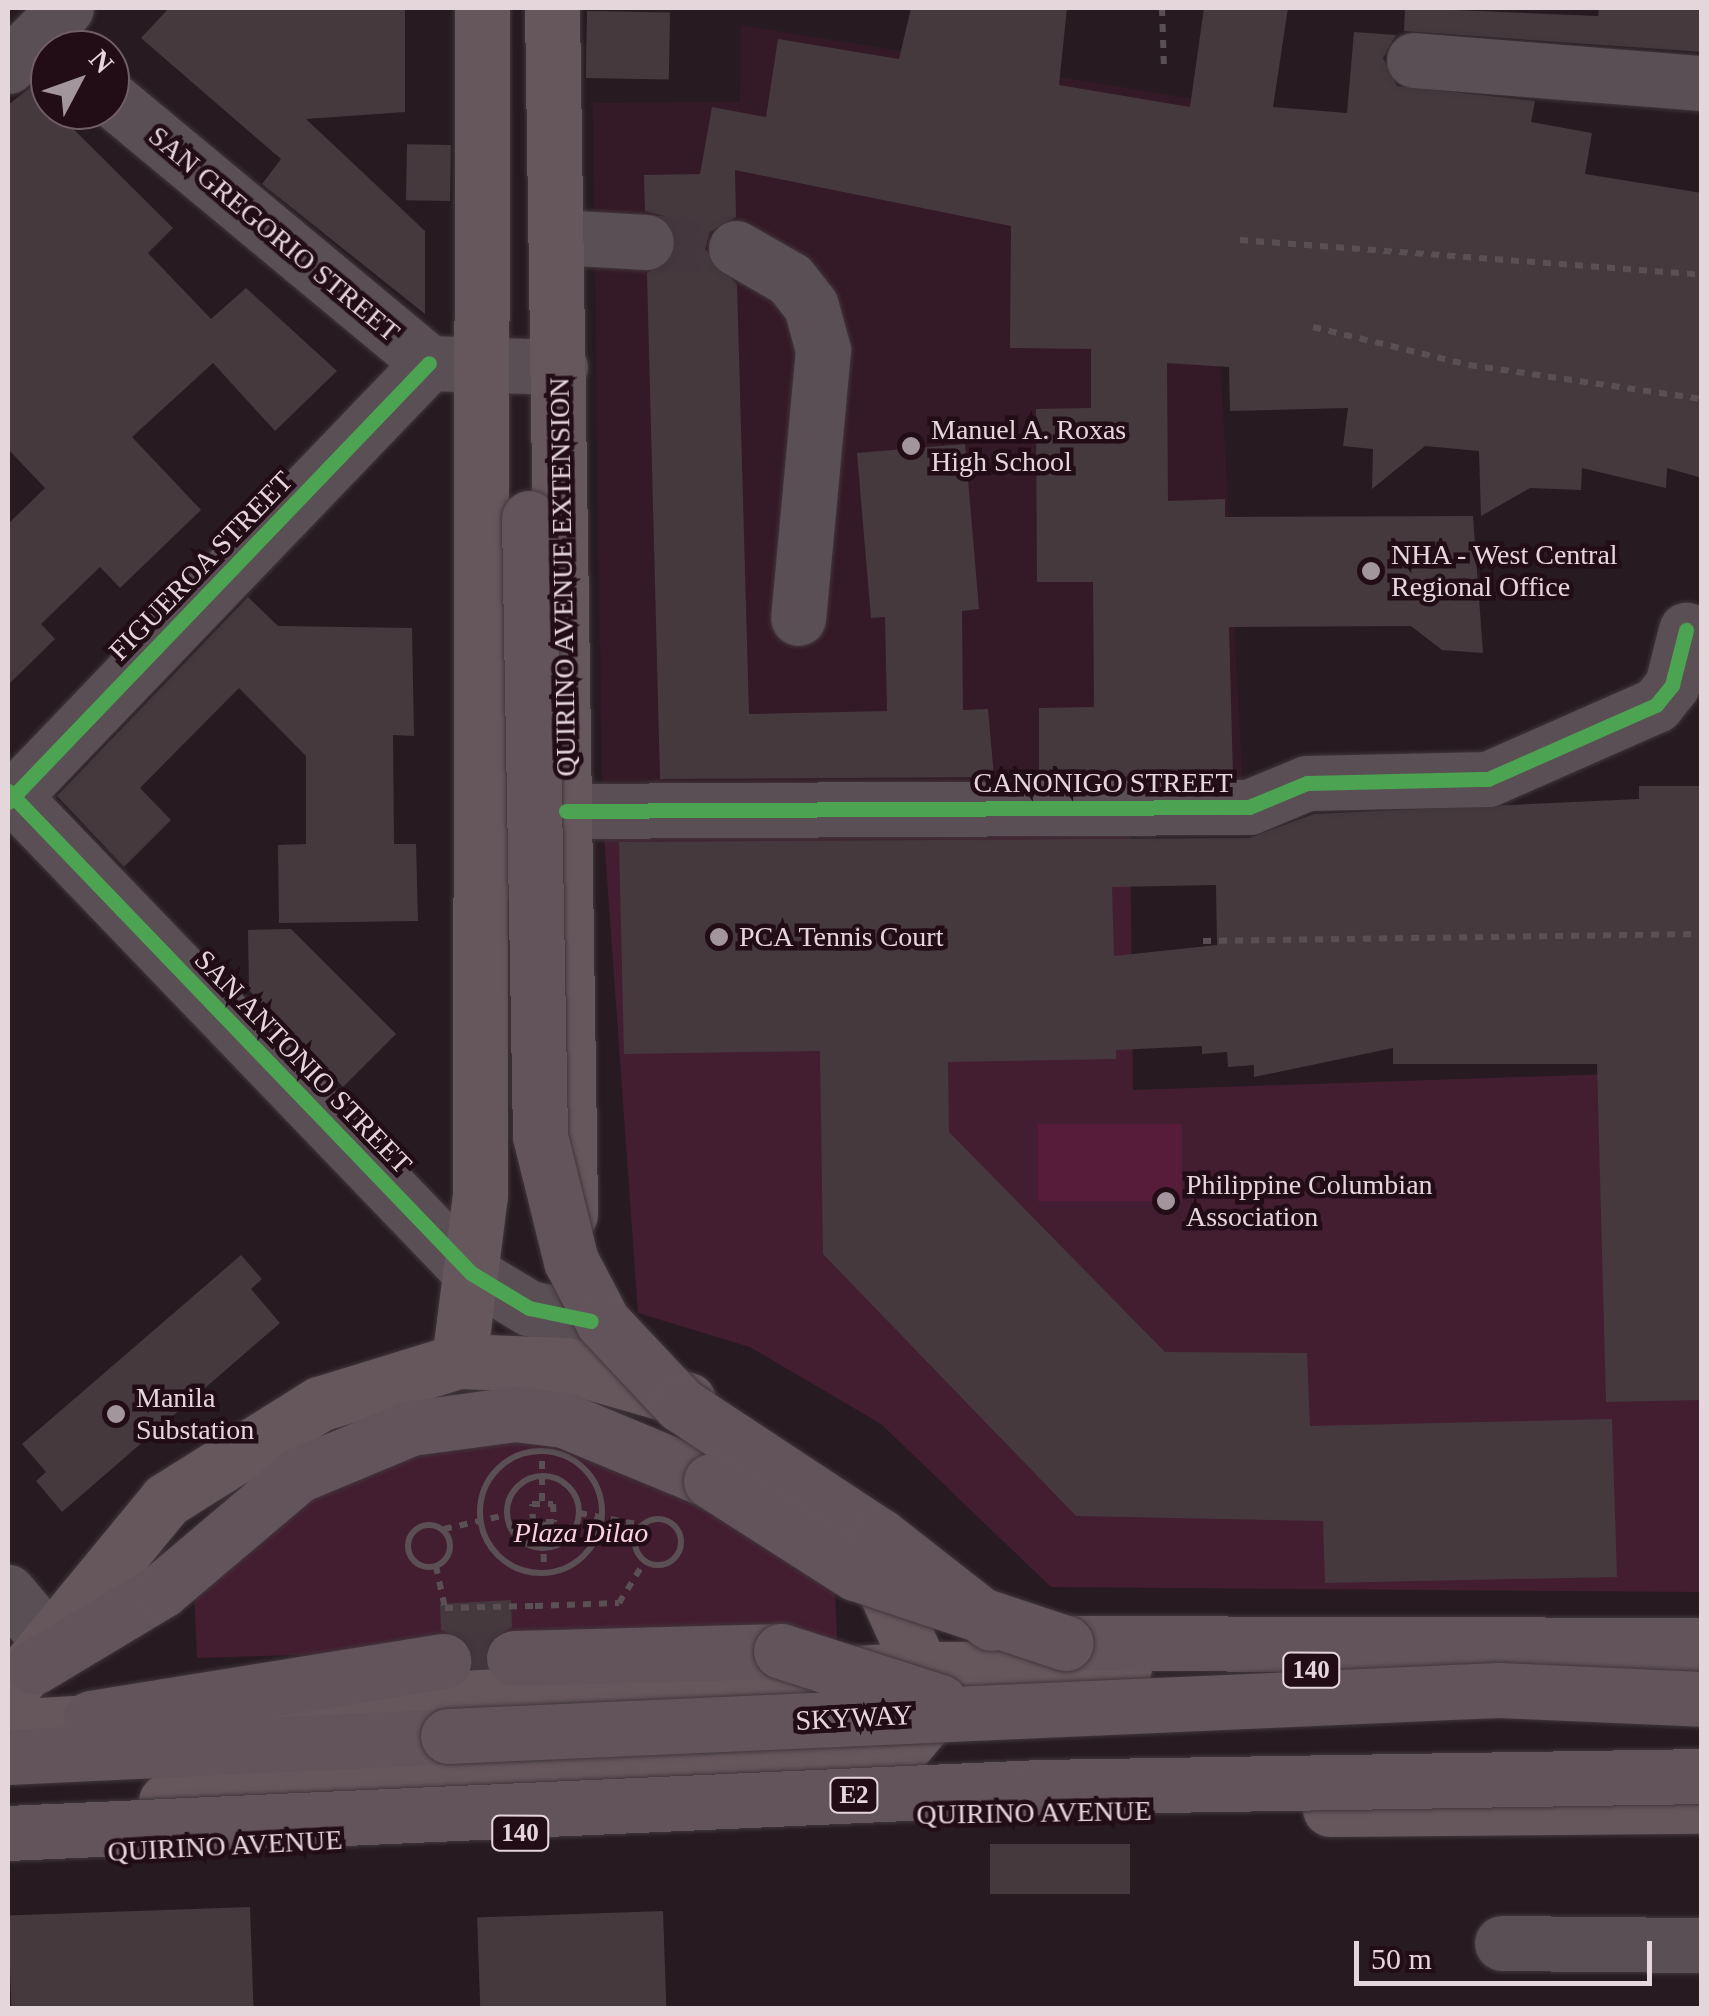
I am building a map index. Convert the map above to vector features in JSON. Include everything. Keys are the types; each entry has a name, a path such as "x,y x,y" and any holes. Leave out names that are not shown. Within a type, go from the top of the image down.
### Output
{"highway":[{"path":"529,518 540,1136 571,1261 603,1322 680,1404 880,1536 991,1623"},
{"path":"31,1668 162,1590 298,1474 457,1417 548,1418 632,1443 855,1573 991,1623 1066,1643 1702,1645"},
{"path":"514,1658 782,1651 971,1710 1042,1720 1702,1718"},
{"path":"8,1726 161,1712 443,1661"},
{"name":"SKYWAY","path":"8,1757 1499,1690 1702,1699"},
{"name":"E2","path":"8,1833 1040,1786 1702,1776"}],"main road":[{"path":"459,1361 480,1196 485,370 482,8"},
{"name":"QUIRINO AVENUE EXTENSION","path":"552,8 570,1234 579,1343"},
{"path":"31,1668 166,1500 241,1445 350,1391 459,1361 579,1343 620,1377 749,1432 955,1607 1007,1639 1092,1668"},
{"path":"820,1492 881,1574 921,1669 921,1734 914,1815"},
{"name":"140","path":"8,1726 921,1669 1702,1674"},
{"path":"8,1813 907,1743 921,1734"},
{"name":"QUIRINO AVENUE","path":"8,1855 914,1815 1702,1806"}],"street":[{"path":"1414,60 1702,83"},
{"name":"SAN GREGORIO STREET","path":"130,115 429,363"},
{"path":"558,237 646,242"},
{"path":"736,248 790,279 810,306 822,350 798,618"},
{"path":"429,363 485,370 560,367"},
{"name":"FIGUEROA STREET","path":"9,797 429,363"},
{"name":"CANONIGO STREET","path":"566,811 1249,807 1306,783 1488,779 1656,705 1672,685 1686,630"},
{"name":"SAN ANTONIO STREET","path":"9,797 471,1273 579,1343"},
{"path":"8,1592 31,1668"},
{"path":"1502,1942 1702,1945"}],"path":[{"path":"1162,8 1164,69"},
{"path":"1240,240 1702,275"},
{"path":"1313,328 1469,365 1702,399"},
{"path":"1203,941 1702,934"},
{"path":"542,1452 542,1504 553,1504 554,1522 542,1522 544,1573"},
{"path":"542,1452 586,1470 602,1517 583,1557 544,1573 497,1555 481,1519 499,1468 542,1452"},
{"path":"542,1475 566,1483 578,1514 572,1534 543,1548 520,1540 506,1515 514,1488 542,1475"},
{"path":"578,1514 641,1525 663,1519 681,1540 668,1563 645,1561"},
{"path":"436,1566 412,1559 408,1539 422,1525 444,1529 506,1515"},
{"path":"641,1525 636,1548 645,1561"},
{"path":"436,1566 450,1550 444,1529"},
{"path":"436,1566 445,1608 619,1603 645,1561"}],"shaded area":[{"name":"Manuel A. Roxas High School","path":"741,25 1207,101 1243,793 602,789 593,103 740,102"},
{"path":"1038,1124 1182,1124 1182,1201 1038,1201"}],"green space":[{"name":"Philippine Columbian Association","path":"1130,817 1133,1090 1701,1071 1701,1592 1051,1587 881,1424 750,1347 638,1313 603,821"},
{"name":"Plaza Dilao","path":"515,1399 834,1566 837,1639 197,1658 194,1590 257,1524"}],"building":[{"path":"169,8 405,8 405,112 306,119 425,231 425,314 262,184 281,159 141,38"},
{"path":"911,8 1067,8 1059,85 1190,107 1204,8 1288,8 1273,107 1347,113 1354,32 1396,35 1383,58 1397,86 1535,101 1531,122 1592,133 1585,174 1702,193 1702,478 1667,468 1666,488 1582,468 1581,490 1530,488 1481,516 1479,451 1425,446 1372,489 1373,449 1343,446 1348,408 1230,411 1229,367 1167,363 1168,501 1225,499 1225,517 1473,516 1483,653 1442,650 1411,626 1229,627 1233,776 1039,777 1039,708 1094,707 1093,582 1037,582 1036,409 1091,408 1091,349 1010,348 1011,226 735,170 736,217 710,232 705,249 737,285 749,714 887,711 885,617 871,618 857,453 965,444 979,609 962,611 963,710 988,709 994,777 660,779 647,273 672,260 677,243 664,216 645,211 644,175 700,174 712,107 766,117 778,39 899,59"},
{"path":"1405,8 1598,16 1599,8 1702,8 1702,52 1404,31"},
{"path":"587,11 670,12 669,79 586,78"},
{"path":"30,88 30,130 74,130 173,228 148,253 211,319 246,288 337,371 275,431 213,363 132,437 201,510 120,588 100,567 41,624 55,639 8,685 8,524 45,488 8,449 8,105"},
{"path":"407,144 451,145 450,201 406,200"},
{"path":"248,597 278,626 412,628 414,736 393,735 394,844 416,844 418,921 279,923 278,845 306,844 306,756 239,688 140,788 171,820 124,867 57,796"},
{"path":"1639,786 1702,786 1702,1400 1606,1402 1597,1064 1393,1064 1393,1048 1254,1077 1254,1065 1228,1067 1227,1052 1202,1054 1202,1046 1116,1050 1116,1059 948,1062 949,1132 1165,1352 1307,1353 1310,1426 1612,1419 1617,1577 1325,1583 1323,1521 1076,1516 823,1254 820,1051 624,1054 619,842 1249,838 1314,814 1639,799","holes":["1216,885 1217,945 1114,956 1112,887"]},
{"path":"291,929 396,1034 343,1087 249,990 248,930"},
{"name":"Manila Substation","path":"241,1255 262,1279 251,1289 280,1323 62,1512 36,1481 46,1472 22,1444"},
{"path":"511,1600 512,1627 487,1642 485,1665 473,1666 466,1641 441,1630 440,1604"},
{"path":"990,1844 1130,1844 1130,1894 990,1894"},
{"path":"250,1907 254,2008 11,2008 8,1915"},
{"path":"663,1911 666,2008 480,2008 477,1917"}],"tunnel":[{"path":"646,242 736,248"},
{"path":"443,1661 514,1658"}],"cycle path":[{"path":"8,802 429,363"},
{"path":"566,811 1249,807 1307,783 1488,779 1656,705 1672,685 1686,630"},
{"path":"8,791 471,1273 529,1308 591,1321"}],"place":[{"name":"Manuel A. Roxas High School","path":"911,446"},
{"name":"NHA - West Central Regional Office","path":"1371,571"},
{"name":"PCA Tennis Court","path":"719,937"},
{"name":"Philippine Columbian Association","path":"1166,1201"},
{"name":"Manila Substation","path":"116,1414"}]}
